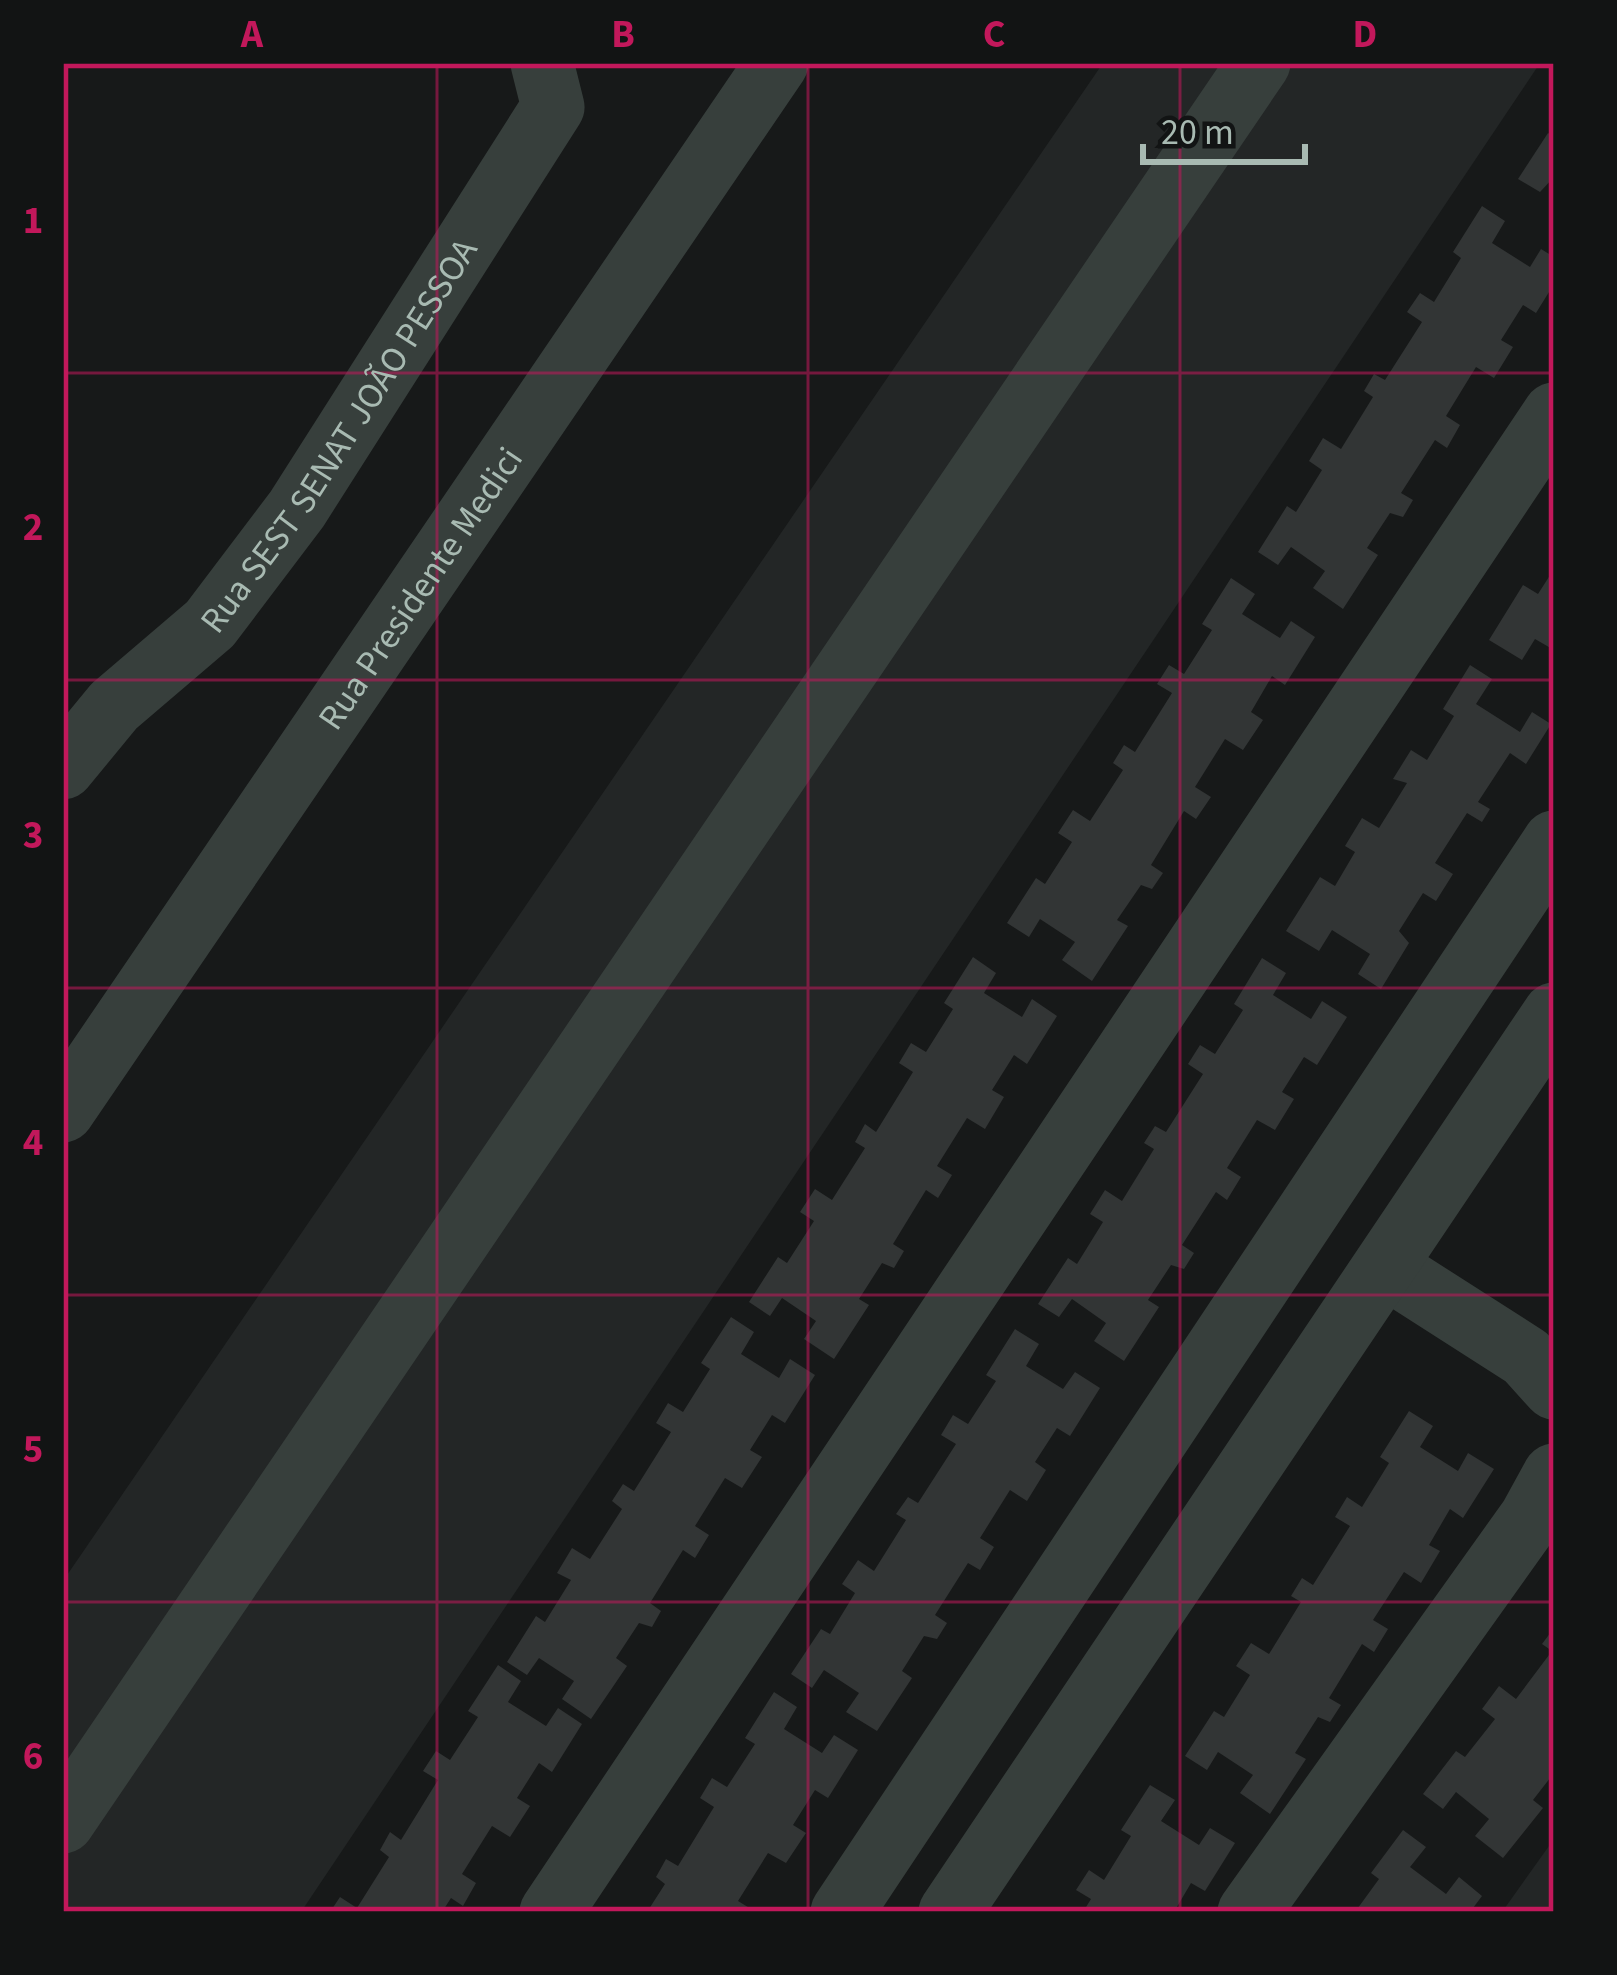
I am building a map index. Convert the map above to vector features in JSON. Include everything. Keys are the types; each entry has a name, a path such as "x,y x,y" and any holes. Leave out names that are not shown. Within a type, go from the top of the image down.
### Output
{"street":[{"name":"Rua SEST SENAT JOÃO PESSOA","path":"63,768 114,706 210,624 297,509 553,107 542,63"},
{"name":"Rua Presidente Medici","path":"63,1111 777,63"},
{"path":"63,1822 1259,63"},
{"path":"550,1912 1554,413"},
{"path":"842,1912 1554,842"},
{"path":"950,1912 1554,1014"},
{"path":"1387,1268 1526,1357 1554,1388"},
{"path":"1249,1912 1531,1517 1554,1475"}],"shaded area":[{"path":"1103,63 1540,63 301,1912 63,1912 63,1581"},
{"path":"1554,1839 1554,1912 1502,1912"}],"building":[{"path":"1548,133 1554,137 1554,177 1540,192 1518,179"},
{"path":"1482,206 1505,221 1492,243 1530,267 1541,249 1554,257 1554,284 1536,313 1523,305 1501,340 1513,347 1494,378 1476,367 1446,416 1460,425 1447,448 1435,440 1401,493 1413,500 1403,517 1390,513 1367,548 1378,555 1343,609 1313,588 1325,571 1291,547 1278,565 1258,552 1287,506 1296,512 1322,470 1309,461 1323,438 1341,449 1373,397 1364,391 1374,374 1385,380 1422,322 1407,312 1420,293 1434,302 1461,258 1453,252"},
{"path":"1554,569 1554,650 1535,639 1522,660 1489,640 1523,585 1538,594"},
{"path":"1231,578 1255,594 1242,614 1280,638 1291,621 1315,637 1285,685 1272,676 1251,712 1263,720 1243,750 1225,739 1195,787 1211,797 1196,819 1184,811 1151,865 1163,873 1152,889 1141,885 1117,920 1128,926 1092,981 1062,960 1075,942 1040,919 1029,937 1007,923 1036,878 1045,884 1072,842 1058,833 1073,810 1090,821 1123,770 1113,763 1124,745 1135,752 1172,693 1157,684 1169,665 1184,674 1212,630 1202,624"},
{"path":"1470,665 1492,679 1476,704 1520,732 1532,712 1551,724 1526,764 1510,753 1478,802 1490,809 1482,822 1467,813 1435,863 1453,874 1436,901 1423,893 1399,931 1409,943 1381,989 1358,974 1370,954 1332,930 1319,951 1286,931 1320,877 1335,886 1355,852 1345,846 1362,818 1379,828 1407,783 1393,779 1411,750 1427,760 1454,716 1443,709"},
{"path":"973,957 996,973 984,993 1022,1017 1032,999 1057,1016 1027,1064 1014,1055 992,1090 1004,1097 985,1129 967,1118 937,1166 952,1175 938,1198 926,1190 893,1244 904,1251 894,1268 882,1263 859,1299 869,1305 834,1359 804,1339 816,1321 782,1298 770,1316 749,1302 778,1257 787,1263 814,1221 800,1212 815,1189 832,1200 865,1148 855,1142 865,1124 876,1132 913,1072 899,1063 911,1043 926,1052 953,1009 944,1003"},
{"path":"1262,958 1286,973 1273,995 1311,1019 1322,1001 1347,1017 1317,1065 1304,1057 1282,1092 1294,1099 1275,1130 1257,1120 1227,1168 1241,1177 1227,1200 1216,1192 1182,1245 1194,1253 1184,1269 1171,1265 1148,1300 1159,1307 1124,1361 1094,1341 1106,1323 1072,1299 1059,1317 1038,1304 1068,1258 1077,1264 1103,1222 1090,1214 1105,1190 1122,1201 1154,1149 1144,1143 1155,1126 1166,1132 1203,1074 1188,1064 1200,1045 1215,1054 1243,1010 1234,1004"},
{"path":"731,1317 754,1332 741,1354 779,1378 790,1359 815,1375 785,1423 772,1415 750,1450 762,1457 742,1488 725,1478 695,1526 709,1535 695,1558 683,1550 650,1603 661,1611 652,1627 639,1623 616,1658 627,1666 591,1719 562,1699 574,1681 539,1658 527,1675 507,1662 536,1616 545,1622 571,1580 557,1573 572,1548 590,1559 622,1509 612,1501 623,1484 634,1491 671,1432 656,1423 668,1403 683,1412 710,1369 701,1363"},
{"path":"1015,1329 1039,1344 1026,1366 1063,1389 1075,1372 1100,1388 1070,1436 1057,1428 1035,1462 1046,1470 1027,1501 1010,1490 980,1538 994,1547 980,1570 968,1563 935,1615 947,1623 937,1639 924,1636 902,1671 912,1678 877,1731 846,1712 859,1693 824,1670 812,1688 791,1674 821,1629 830,1634 855,1593 842,1584 858,1560 874,1571 906,1520 896,1514 908,1497 918,1503 956,1444 941,1435 953,1415 968,1424 996,1381 986,1375"},
{"path":"1409,1411 1433,1426 1420,1447 1458,1471 1468,1453 1494,1469 1463,1518 1450,1509 1429,1545 1440,1551 1421,1583 1404,1572 1373,1620 1388,1629 1374,1652 1362,1644 1329,1698 1341,1705 1330,1722 1318,1717 1295,1753 1306,1759 1270,1814 1240,1793 1253,1775 1218,1752 1207,1770 1185,1756 1214,1711 1224,1717 1250,1675 1236,1666 1251,1643 1269,1654 1301,1602 1291,1596 1302,1578 1313,1585 1350,1526 1335,1517 1347,1497 1362,1507 1389,1463 1380,1457"},
{"path":"1554,1628 1554,1773 1533,1800 1543,1808 1503,1858 1475,1836 1489,1819 1456,1792 1443,1809 1423,1794 1456,1751 1465,1757 1495,1719 1482,1709 1499,1686 1516,1699 1552,1651 1542,1644"},
{"path":"498,1665 521,1681 508,1702 546,1726 558,1708 582,1724 552,1772 539,1763 517,1798 530,1806 510,1837 492,1826 462,1874 476,1883 463,1906 451,1898 442,1912 330,1912 340,1897 357,1908 389,1857 380,1850 390,1832 401,1840 438,1780 423,1771 436,1751 450,1760 478,1717 468,1711"},
{"path":"774,1692 797,1707 784,1729 822,1753 834,1735 858,1750 828,1798 815,1790 793,1825 806,1833 786,1863 768,1853 738,1901 756,1912 647,1912 665,1884 656,1877 666,1859 678,1866 714,1807 700,1798 712,1778 727,1787 755,1744 745,1738"},
{"path":"1150,1785 1175,1800 1161,1821 1199,1845 1210,1828 1235,1843 1205,1891 1191,1883 1174,1912 1083,1912 1091,1899 1076,1890 1089,1870 1104,1880 1131,1836 1121,1830"},
{"path":"1403,1830 1426,1847 1410,1867 1446,1894 1459,1877 1482,1896 1470,1912 1355,1912 1379,1879 1371,1873"}]}
